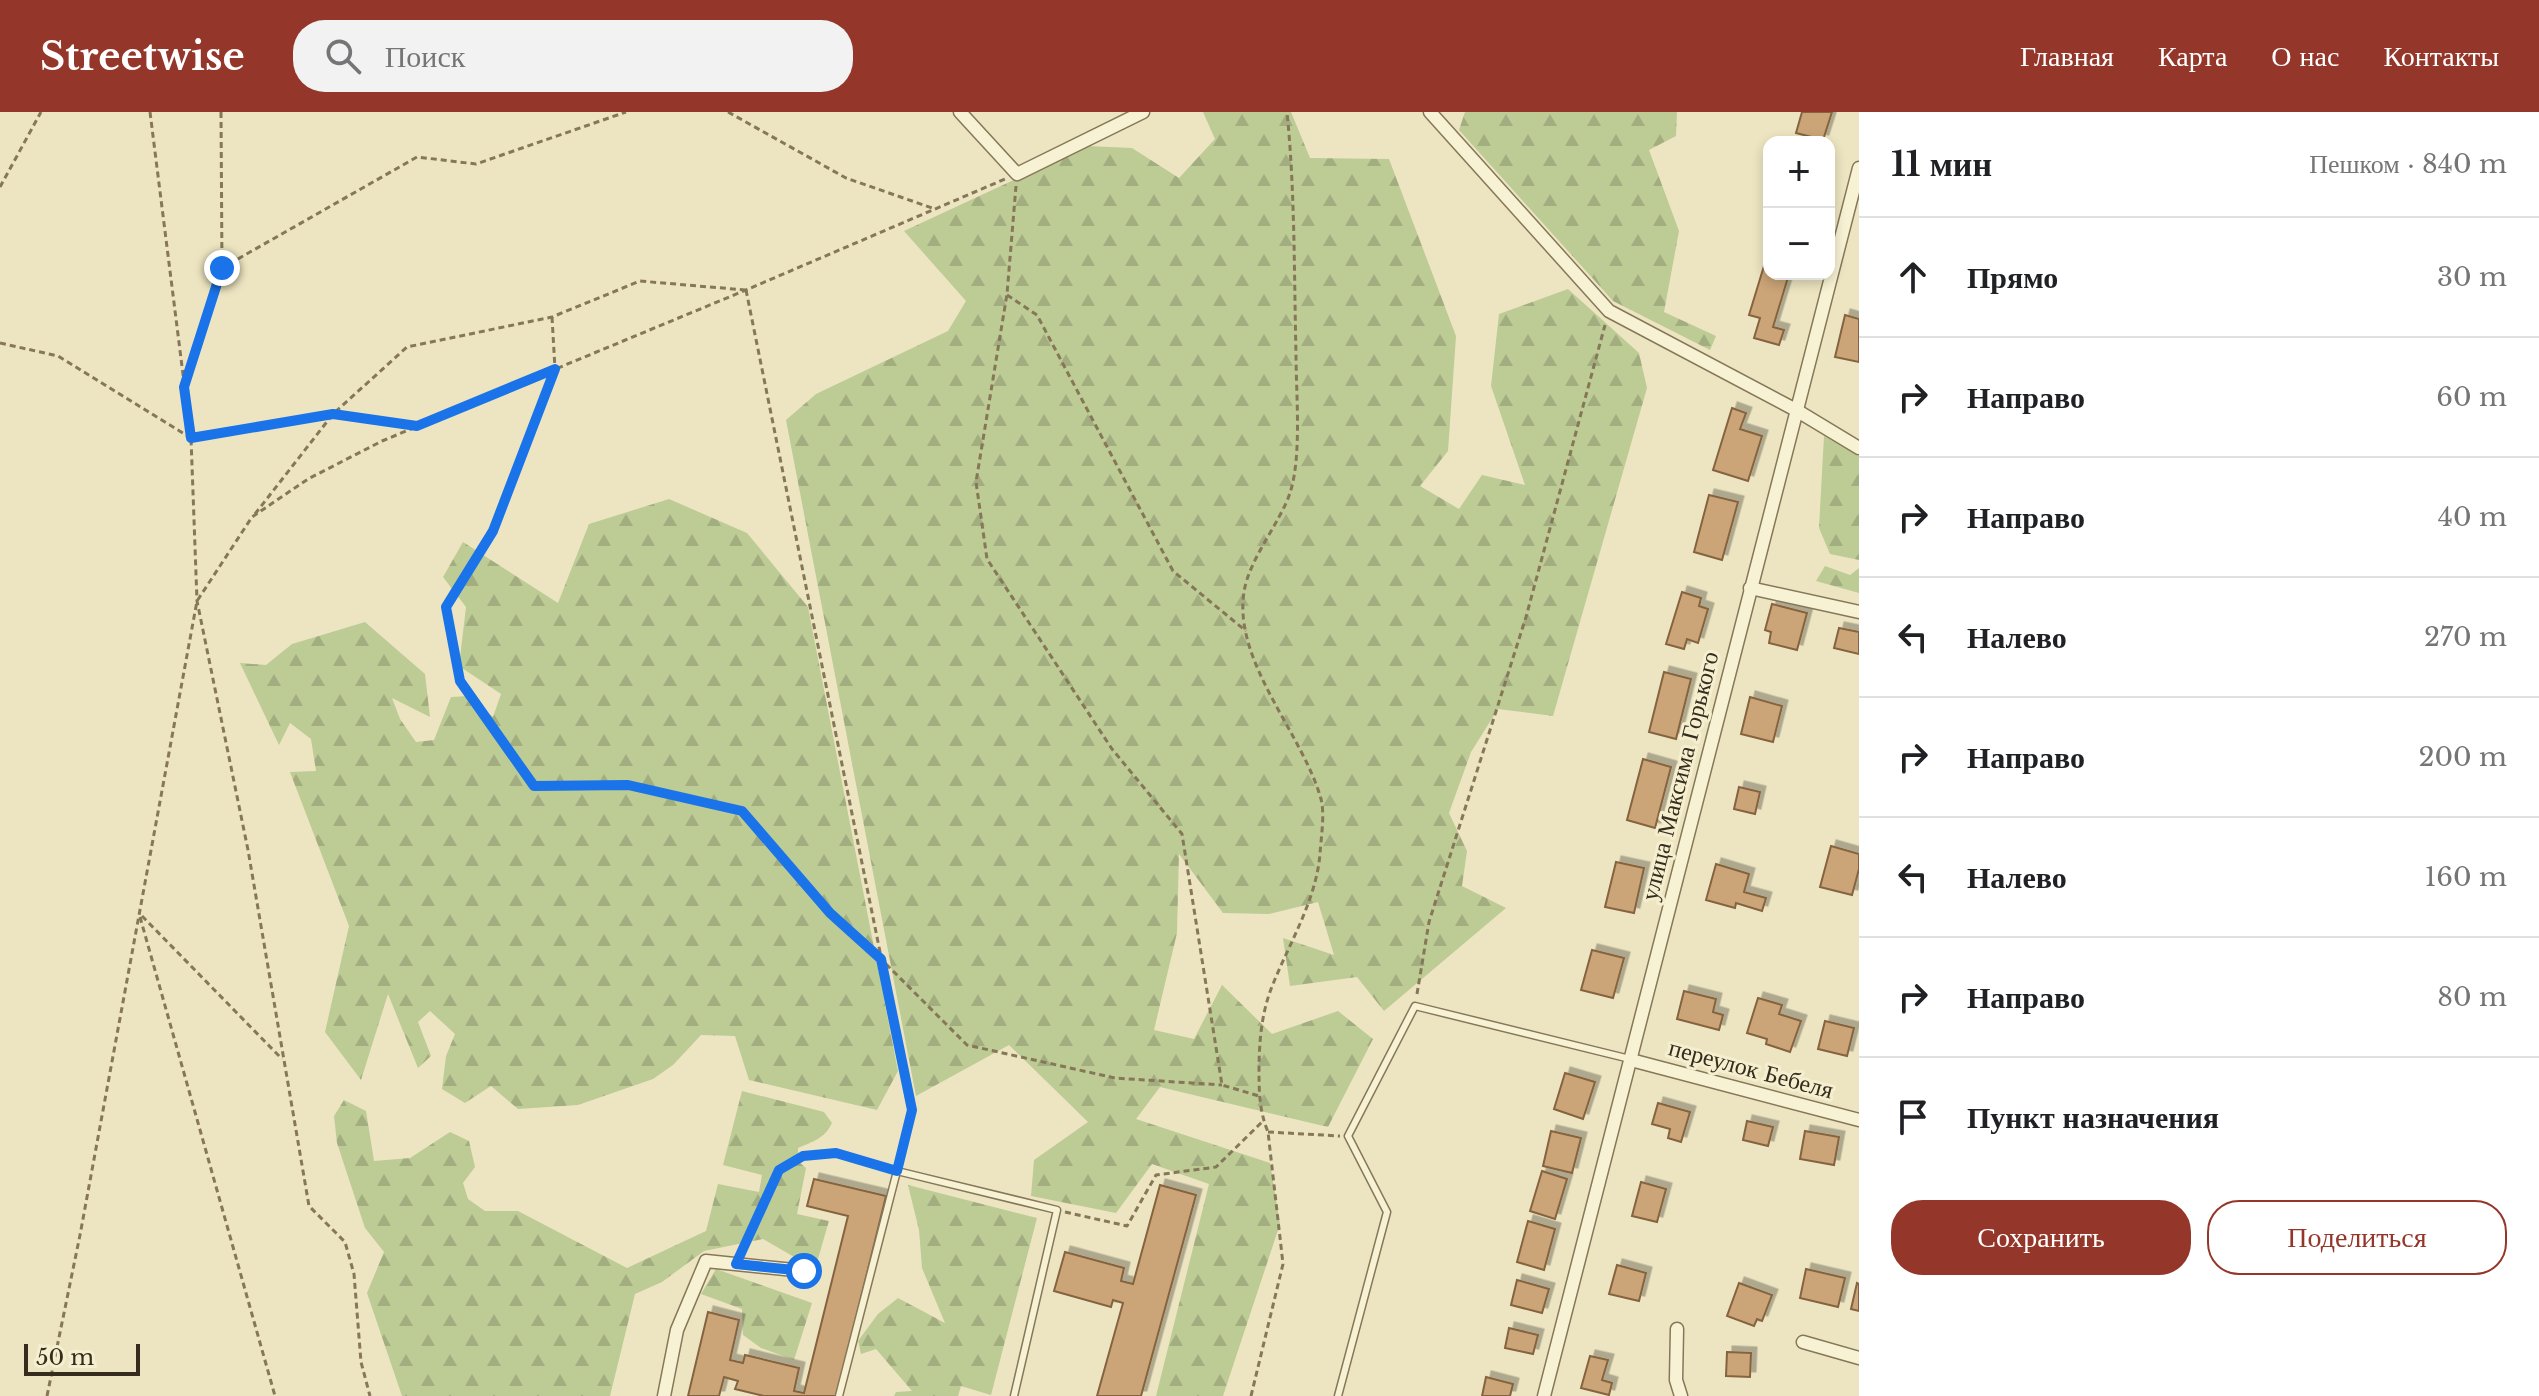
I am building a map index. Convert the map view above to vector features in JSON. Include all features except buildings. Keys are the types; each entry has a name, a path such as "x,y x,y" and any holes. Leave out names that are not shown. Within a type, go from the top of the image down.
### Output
{"street":[{"path":"960,112 1017,174 1143,112"},
{"path":"1430,112 1609,311 1796,410 1859,448"},
{"name":"улица Максима Горького","path":"1544,1396 1859,168"},
{"path":"1750,588 1859,612"},
{"name":"переулок Бебеля","path":"1631,1060 1859,1120"},
{"path":"664,1396 677,1330 706,1261 804,1271"},
{"path":"1677,1329 1676,1380 1681,1396"},
{"path":"1803,1342 1859,1358"}],"lane":[{"path":"1338,1396 1387,1212 1348,1136 1415,1006 1631,1060"},
{"path":"839,1396 897,1171 1057,1210 1014,1396"}],"path":[{"path":"0,187 41,112"},
{"path":"150,112 191,438 197,601 248,850 309,1206 345,1242 354,1274 361,1362 370,1396"},
{"path":"184,387 222,268 221,112"},
{"path":"222,268 417,157 476,164 626,112"},
{"path":"728,112 846,178 935,209"},
{"path":"1251,1396 1283,1264 1268,1132 1259,1096 1259,1038 1272,986 1301,924 1320,857 1322,801 1263,681 1246,631 1244,591 1265,539 1290,493 1297,442 1292,160 1287,112"},
{"path":"252,517 308,479 382,441 1017,174 1007,294 976,482 987,559 1112,749 1182,834 1222,1085"},
{"path":"47,1396 80,1235 197,601 252,517 333,414 407,347 552,317 640,281 746,290"},
{"path":"736,1264 779,1170 803,1156 836,1153 897,1171 912,1110 746,290"},
{"path":"1007,294 1037,315 1173,571 1246,631"},
{"path":"1415,1006 1429,922 1526,617 1609,311"},
{"path":"552,317 555,369 493,531 446,607 460,681 534,786 628,785 742,811 830,913 967,1045 1115,1078 1222,1085 1259,1096"},
{"path":"0,343 58,356 191,438 333,414 417,426"},
{"path":"139,913 284,1062"},
{"path":"139,913 275,1396"},
{"path":"1057,1210 1127,1226 1156,1175 1216,1167 1263,1121"},
{"path":"1268,1132 1348,1136"}],"green space":[{"path":"1203,112 1291,112 1310,158 1389,159 1456,336 1448,451 1420,486 1459,509 1482,475 1525,485 1491,386 1499,314 1568,289 1639,353 1647,388 1553,716 1498,709 1471,752 1449,813 1467,851 1462,886 1506,908 1384,1011 1357,977 1290,986 1283,938 1334,955 1318,902 1269,914 1223,913 1179,854 1177,933 1154,1030 1194,1039 1222,985 1272,1034 1338,1011 1373,1039 1328,1127 1160,1087 1136,1119 1270,1163 1280,1224 1223,1396 1156,1396 1209,1184 1152,1164 1116,1213 1031,1196 1034,1160 1088,1122 1009,1045 916,1096 786,420 816,394 948,331 966,301 904,231 1087,146 1132,148 1179,178 1215,139"},
{"path":"1465,112 1677,112 1676,136 1649,150 1679,231 1664,312 1716,336 1710,350 1613,301 1459,130"},
{"path":"1824,436 1859,456 1859,560 1830,554 1819,528"},
{"path":"669,499 747,533 808,607 898,1071 877,1110 749,1080 735,1036 701,1035 673,1065 653,1079 578,1105 518,1109 491,1086 465,1103 442,1089 446,1056 455,1034 430,1011 418,1022 431,1056 418,1068 388,994 361,1080 325,1032 349,926 290,772 316,771 311,739 290,723 279,745 240,663 266,665 292,644 365,622 425,674 430,717 392,698 400,719 416,742 434,740 451,697 469,696 493,717 501,694 459,666 466,607 443,577 463,542 558,603 589,524"},
{"path":"1825,566 1850,575 1859,568 1859,593 1816,581"},
{"path":"742,1091 824,1112 832,1123 822,1136 798,1148 798,1161 806,1168 797,1214 829,1221 815,1269 763,1239 704,1251 662,1282 635,1294 610,1396 402,1396 367,1293 384,1252 365,1228 337,1143 334,1116 344,1100 366,1111 374,1161 410,1158 450,1132 469,1141 475,1167 463,1183 468,1199 485,1211 518,1211 627,1268 706,1231 718,1184 759,1192 762,1175 723,1165"},
{"path":"908,1185 1037,1218 991,1395 961,1386 958,1396 894,1396 896,1392 912,1391 876,1349 861,1354 858,1341 878,1314 898,1298 945,1323 922,1268 919,1230"},
{"path":"716,1269 812,1303 794,1360 761,1348 743,1335 742,1309 701,1294"}],"route":[{"path":"222,268 184,387 191,438 333,414 417,426 555,369 493,531 446,607 460,681 534,786 628,785 742,811 830,913 881,959 912,1110 897,1171 836,1153 803,1156 779,1170 736,1264 804,1271"}]}
